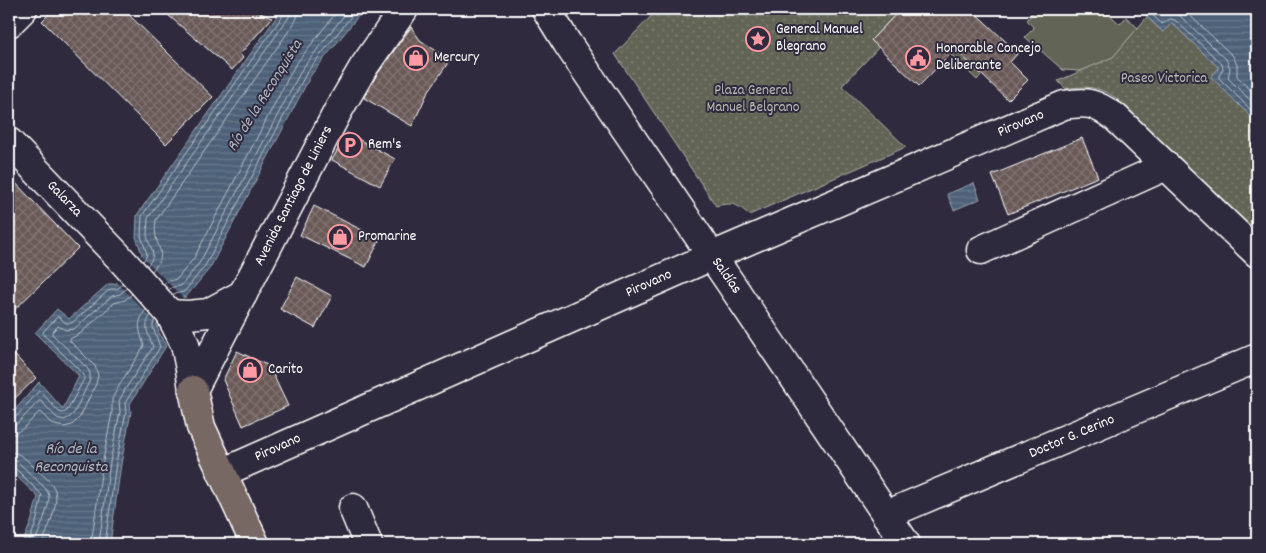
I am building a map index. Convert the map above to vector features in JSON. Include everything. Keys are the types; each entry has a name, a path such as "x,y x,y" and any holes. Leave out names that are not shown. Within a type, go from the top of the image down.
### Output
{"main road":[{"path":"193,390 201,427 255,544"}],"street":[{"path":"9,23 23,9"},
{"name":"Avenida Santiago de Liniers","path":"193,390 338,111 363,68 404,9"},
{"name":"Saldías","path":"546,9 567,43 906,544"},
{"name":"Pirovano","path":"222,473 712,256 1064,106 1078,103 1093,104 1103,109 1115,117 1166,166"},
{"name":"Galarza","path":"9,142 118,256 170,314"},
{"path":"981,250 1166,166 1257,253"},
{"path":"170,314 208,313 243,294"},
{"path":"170,314 186,344 193,390"},
{"name":"Doctor G. Cerino","path":"886,515 1257,358"},
{"path":"353,508 368,544"}],"green space":[{"name":"Plaza General Manuel Belgrano","path":"658,9 901,9 872,39 879,47 842,86 906,147 749,215 734,205 716,206 615,54"},
{"path":"1031,9 1103,9 1120,24 1126,17 1157,45 1089,71 1063,70 1025,37 1034,28 1027,20 1031,15"},
{"name":"Paseo Victorica","path":"1147,17 1163,32 1172,23 1219,68 1211,77 1257,123 1257,234 1117,99 1093,88 1066,89 1058,81 1113,57"},
{"path":"955,49 982,74 977,80 950,54"}],"water":[{"name":"Río de la Reconquista","path":"282,9 364,9 311,75 210,268 186,297 176,298 157,325 166,346 130,404 131,412 121,464 110,544 22,544 38,497 9,469 9,417 39,382 63,409 79,376 35,333 57,309 69,319 108,284 115,284 142,254 136,237 137,215"},
{"path":"1139,9 1257,9 1257,123 1211,77 1219,68 1172,23 1163,32"},
{"path":"974,183 980,199 954,210 947,194"}],"pier":[{"path":"139,253 185,300 177,301 158,325 115,280"}],"building":[{"path":"54,9 123,9 213,97 166,144 42,21"},
{"path":"161,9 251,9 272,18 240,54 243,58 232,70"},
{"name":"Honorable Concejo Deliberante","path":"901,9 971,9 1018,53 1010,62 1028,80 1008,100 955,49 919,86 871,40"},
{"path":"411,27 420,40 450,60 428,92 412,126 364,98 376,76"},
{"path":"347,133 395,159 380,186 332,160"},
{"path":"1082,138 1098,177 1008,214 992,175"},
{"path":"9,176 78,248 9,315"},
{"name":"Promarine","path":"314,206 380,239 366,267 300,235"},
{"path":"297,277 332,296 315,328 280,309"},
{"path":"9,349 36,378 9,404"},
{"path":"237,351 269,366 288,406 243,426 223,380"}],"place":[{"name":"General Manuel Blegrano","path":"758,39"},
{"name":"Mercury","path":"416,58"},
{"name":"Honorable Concejo Deliberante","path":"918,58"},
{"name":"Rem's","path":"350,145"},
{"name":"Promarine","path":"340,237"},
{"name":"Carito","path":"250,370"}]}
